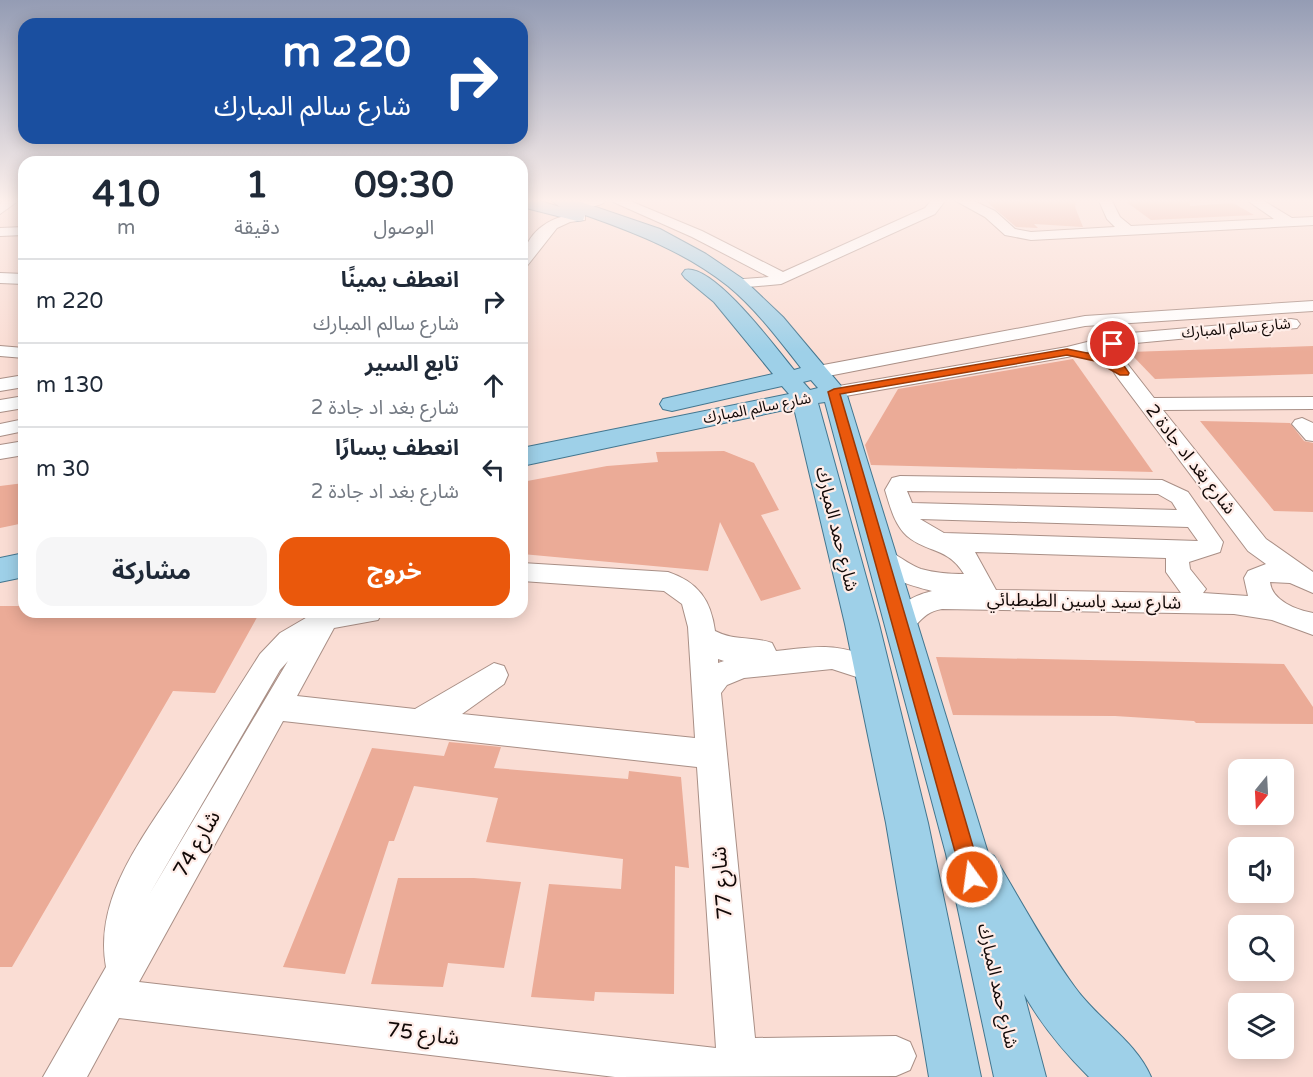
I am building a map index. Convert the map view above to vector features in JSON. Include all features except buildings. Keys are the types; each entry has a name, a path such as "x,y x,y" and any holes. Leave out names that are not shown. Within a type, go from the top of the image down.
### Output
{"main road":[{"name":"شارع حمد المبارك","path":"655,251 700,280 811,385 907,823 955,1077"},
{"name":"شارع حمد المبارك","path":"687,251 736,284 775,322 811,385 879,556 967,854 1020,1077"},
{"name":"شارع سالم المبارك","path":"528,435 671,414 811,385"},
{"name":"شارع سالم المبارك","path":"528,455 671,414"},
{"path":"967,854 1004,910 1056,1003 1090,1043 1125,1077"}],"street":[{"path":"731,251 782,277"},
{"path":"736,284 768,283 841,251"},
{"path":"0,278 18,279"},
{"name":"شارع سالم المبارك","path":"811,385 988,339 1085,321 1313,306"},
{"name":"شارع سالم المبارك","path":"811,385 976,368 1067,352 1119,339 1313,322"},
{"path":"976,368 963,359 961,353 988,339"},
{"name":"شارع بغد اد جادة 2","path":"1119,339 1112,350 1113,357 1215,491 1257,545 1305,579"},
{"path":"0,351 18,352"},
{"name":"شارع بغد اد جادة 2","path":"1067,352 1098,358 1124,373"},
{"path":"0,385 18,382"},
{"path":"0,406 18,403"},
{"path":"1149,404 1313,403"},
{"path":"0,430 18,426"},
{"path":"0,452 18,449"},
{"path":"984,592 966,557 943,542 919,532 908,522 896,487 903,481 1162,487 1172,490 1215,491"},
{"path":"943,542 1208,549 1211,542 1180,496 1172,490"},
{"path":"903,511 1196,519"},
{"path":"1257,545 1262,562 1257,582 1264,599 1293,617 1313,639"},
{"path":"1193,589 1178,571 1176,563 1178,556 1194,550"},
{"name":"شارع سيد ياسين الطبطبائي","path":"879,556 899,570 924,581 951,584 984,592 1234,603 1293,617"},
{"name":"شارع سيد ياسين الطبطبائي","path":"900,626 907,614 926,602 984,592 1239,590 1277,571 1305,579"},
{"name":"شارع 77","path":"528,572 668,582 694,597 700,615 707,689 737,1069"},
{"path":"117,984 123,918 136,882 270,662 297,635 325,618"},
{"name":"شارع 74","path":"64,1077 327,618"},
{"path":"702,637 717,647 735,652 822,646 842,641 862,624"},
{"path":"707,689 717,676 742,666 832,657 852,661 872,670"},
{"path":"416,723 450,706 494,675"},
{"path":"275,707 712,754"},
{"name":"شارع 75","path":"117,984 737,1069 896,1056"}],"route":[{"path":"972,877 834,392 1067,352 1098,358 1113,364 1124,373 1113,357 1113,344"}]}
